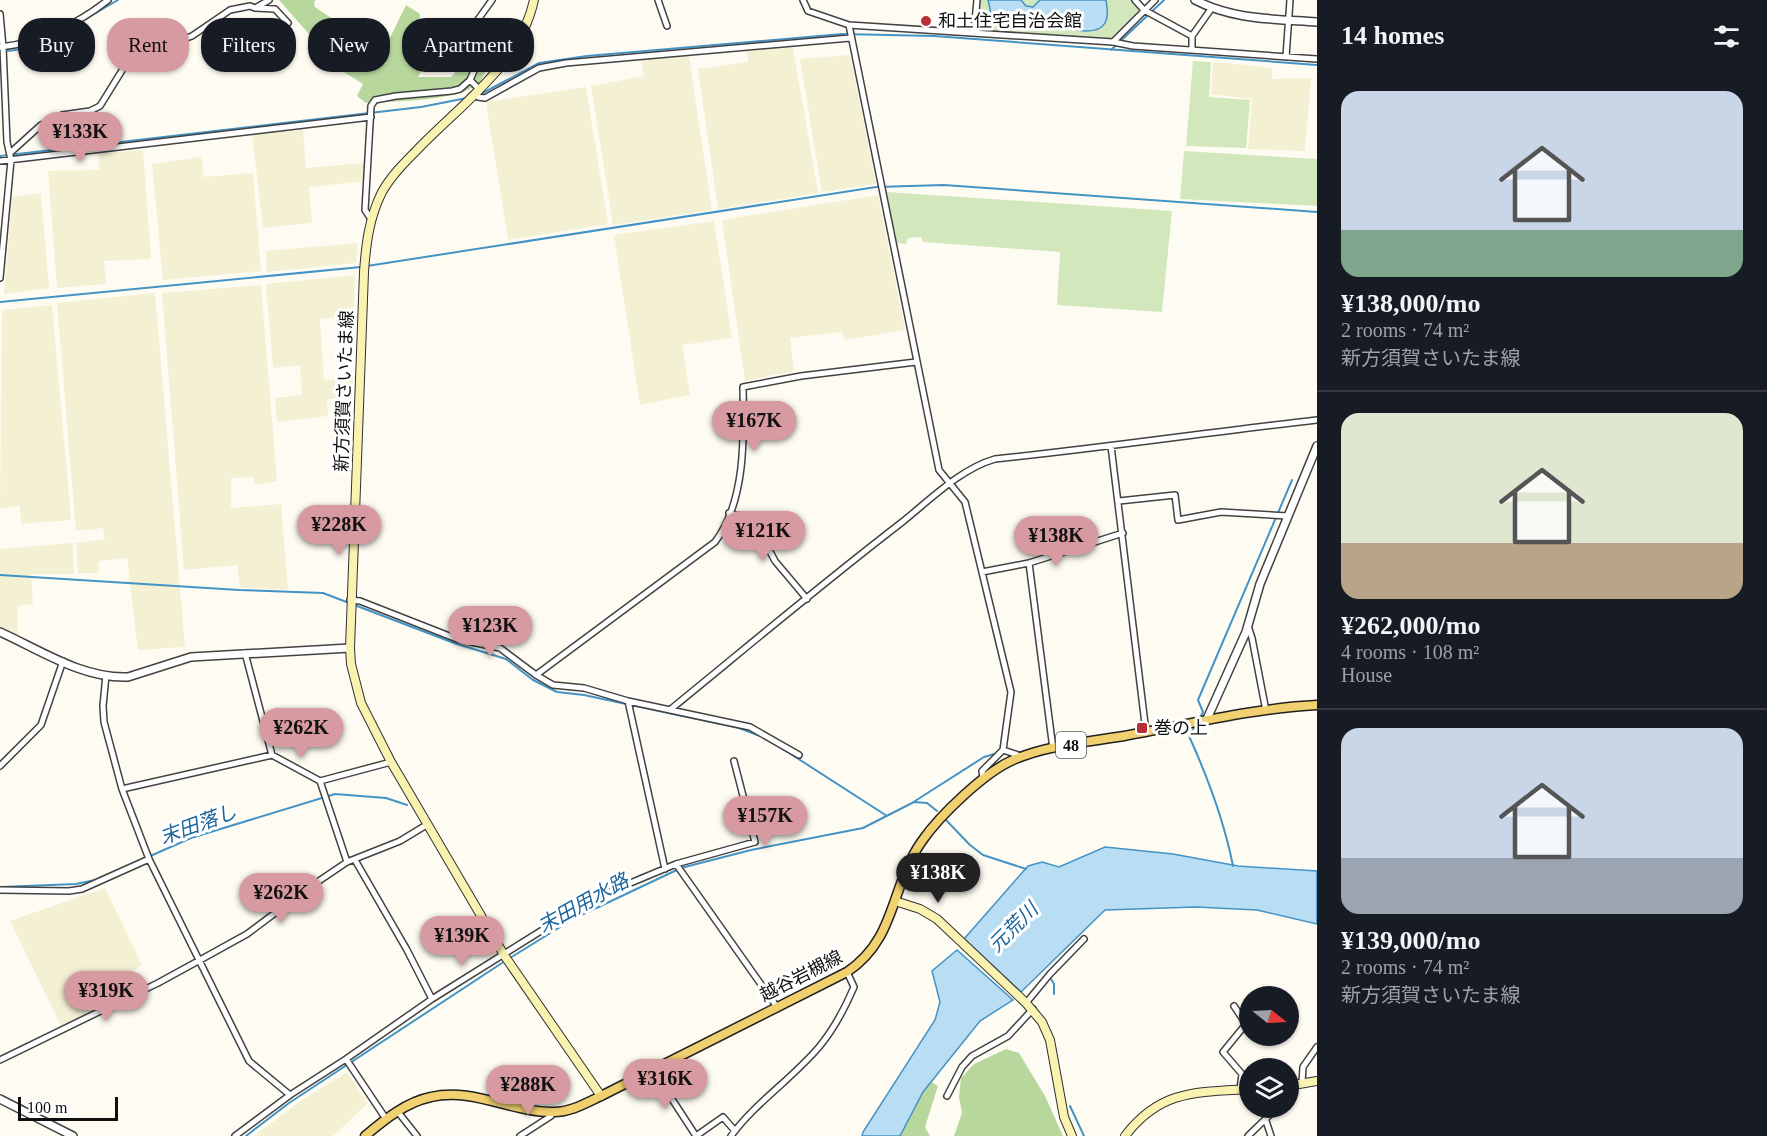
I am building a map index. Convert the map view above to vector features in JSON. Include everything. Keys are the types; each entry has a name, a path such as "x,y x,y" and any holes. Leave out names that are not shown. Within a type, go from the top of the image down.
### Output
{"main road":[{"name":"新方須賀さいたま線","path":"534,0 514,49 476,93 435,130 396,171 382,192 371,219 364,272 350,648 351,664 361,703 391,762 504,955 601,1096"},
{"name":"越谷岩槻線","path":"365,1136 386,1119 431,1096 466,1096 553,1112 575,1108 847,972 873,950 886,927 912,857 926,835 943,815 983,780 1002,766 1021,757 1206,721 1317,705"},
{"path":"895,901 929,914 961,941 1033,1010 1042,1022 1050,1040 1064,1117 1072,1136"},
{"path":"1299,1084 1317,1081"},
{"path":"1125,1136 1137,1121 1169,1099 1239,1089"}],"street":[{"path":"2,47 54,32 79,20 108,0"},
{"path":"255,8 269,0"},
{"path":"479,18 492,0"},
{"path":"658,0 667,26"},
{"path":"803,0 808,11 849,26 974,32 1317,59"},
{"path":"974,32 976,0"},
{"path":"1135,0 1144,10 1192,36"},
{"path":"1113,42 1155,0"},
{"path":"1195,0 1211,9 1239,16 1317,22"},
{"path":"1286,57 1290,0"},
{"path":"0,161 10,156 41,125 62,115 90,111 100,105 126,64 136,56 192,36 230,10 250,6 275,9 283,18"},
{"path":"1192,50 1192,36 1211,9"},
{"path":"0,14 7,142 10,156 0,278"},
{"path":"849,26 939,470 965,502 1011,692 1003,750 999,757 982,771 983,780"},
{"path":"470,80 477,87 478,97 484,98 539,68 566,63 850,38"},
{"path":"371,219 365,210 371,106 375,100 460,89 470,80 474,72"},
{"path":"10,156 371,117"},
{"path":"536,675 715,542 723,531 741,477 744,434 743,387 801,376 916,362"},
{"path":"670,709 950,484 985,462 1173,436 1317,420"},
{"path":"1111,446 1146,732"},
{"path":"1206,721 1248,626 1260,584 1316,451"},
{"path":"1119,501 1175,495 1178,520 1221,512 1288,516"},
{"path":"729,513 752,517 776,561 807,599"},
{"path":"982,572 1029,563 1123,533"},
{"path":"1029,563 1053,749"},
{"path":"350,600 360,601 457,639 501,648 553,685 584,688 628,701 750,727 799,755"},
{"path":"1248,626 1266,711"},
{"path":"0,632 63,662 106,675 128,677 191,657 350,648"},
{"path":"245,653 272,755"},
{"path":"0,766 41,725 63,662"},
{"path":"106,675 104,722 122,789 149,859 249,1061 290,1095"},
{"path":"628,701 665,869"},
{"path":"1003,750 1021,757"},
{"path":"122,789 272,755 320,781 347,862"},
{"path":"235,1136 290,1095 432,999 592,899 676,864 754,842 734,760"},
{"path":"320,781 391,762"},
{"path":"0,1060 200,960 247,934 347,862 400,841 428,824"},
{"path":"0,890 82,890 149,859"},
{"path":"355,860 407,950 432,999"},
{"path":"676,864 777,1007"},
{"path":"1025,1001 1084,939"},
{"path":"653,1070 696,1136 723,1117 733,1133 819,1047 846,1005 854,987 847,972"},
{"path":"1234,1006 1246,1024 1223,1052 1239,1071"},
{"path":"947,1096 962,1067 972,1056 1008,1036 1033,1010"},
{"path":"1302,1083 1303,1067 1317,1047"},
{"path":"346,1059 386,1119"},
{"path":"0,1099 73,1136"},
{"path":"398,1112 417,1136"},
{"path":"520,1136 551,1116 553,1112"},
{"path":"1248,1136 1269,1118"},
{"path":"1266,1121 1271,1136"}],"shaded area":[{"path":"793,47 818,193 718,209 698,69 748,62 747,50"},
{"path":"850,55 876,184 822,192 800,59"},
{"path":"689,56 712,210 613,225 591,86 644,76 641,59"},
{"path":"1213,62 1272,68 1272,79 1311,78 1305,151 1248,149 1252,99 1211,94"},
{"path":"586,87 608,224 508,240 486,102"},
{"path":"303,129 306,168 365,163 364,181 309,187 312,223 263,228 252,134"},
{"path":"143,150 151,259 104,261 106,284 57,288 48,171 99,170 99,154"},
{"path":"201,157 204,177 253,173 261,271 163,280 152,164"},
{"path":"41,193 49,288 4,294 12,197"},
{"path":"878,195 905,330 845,340 842,332 790,338 794,371 745,381 722,220"},
{"path":"714,221 732,338 682,345 690,395 640,405 614,235"},
{"path":"358,243 356,263 267,272 266,251"},
{"path":"355,275 354,315 320,319 324,380 353,378 352,397 327,399 328,416 277,422 275,398 302,395 300,365 273,368 266,284"},
{"path":"261,285 277,481 255,485 254,477 231,478 231,508 281,504 288,590 240,587 237,565 184,570 162,293"},
{"path":"155,293 185,647 138,650 127,558 99,561 99,573 78,573 76,543 105,539 103,528 76,531 57,303"},
{"path":"52,305 71,520 21,524 20,506 0,508 2,310"},
{"path":"73,543 74,574 31,574 33,604 17,606 18,635 0,627 0,549"},
{"path":"105,888 142,965 123,977 130,991 119,998 111,979 97,987 105,1005 61,1026 10,921"},
{"path":"347,1072 368,1103 333,1136 254,1136 299,1102"}],"green space":[{"path":"279,0 316,0 315,7 331,18 308,18 308,33"},
{"path":"980,0 1131,0 1139,11 1111,39 981,29 978,27"},
{"path":"406,5 420,14 420,18 402,18 402,72 420,72 418,77 451,77 456,72 485,72 480,81 472,88 459,93 409,101 366,103 357,96 363,84 344,72 390,72 390,38"},
{"path":"1193,61 1211,62 1209,97 1250,100 1246,148 1186,146"},
{"path":"1184,151 1317,159 1317,206 1180,199"},
{"path":"887,192 1172,211 1162,312 1057,305 1060,252 923,242 921,237 908,238 906,244 896,243"},
{"path":"1006,1049 1019,1053 1045,1096 1063,1136 954,1136 962,1113 959,1097 961,1078 974,1064"},
{"path":"931,1082 938,1086 925,1127 930,1136 900,1136 923,1092"}],"water":[{"path":"988,0 1021,0 1026,6 1033,7 1040,0 1106,0 1107,18 1100,28 1086,31 1047,21 1031,11 1027,12 1015,25 1006,25 991,13"},
{"name":"元荒川","path":"1105,847 1173,854 1238,866 1317,871 1317,924 1257,910 1196,907 1105,910 1021,992 964,939 1028,866 1042,862 1059,867"},
{"path":"957,950 1013,1000 980,1021 923,1092 900,1136 862,1136 935,1020 940,1002 932,971"}],"waterway":[{"path":"87,18 118,0"},
{"path":"1111,50 1164,0"},
{"path":"479,95 539,63 587,56 842,34 934,36 1317,65"},
{"path":"0,51 18,49"},
{"path":"0,156 421,107 467,98"},
{"path":"367,266 876,187 944,185 1317,212"},
{"path":"0,302 361,267"},
{"path":"1199,720 1203,712 1198,700 1292,480"},
{"path":"0,575 323,593 454,643 506,659 533,680 557,692 584,695 739,728 760,736"},
{"path":"1196,725 1189,736 1215,800 1233,866"},
{"path":"783,749 887,816"},
{"path":"915,801 984,757 994,754"},
{"name":"末田落し","path":"148,857 191,838 335,794 386,798 407,805"},
{"name":"末田用水路","path":"510,958 573,919 681,868 751,850 863,828 914,802 927,803 937,811"},
{"path":"945,819 983,855 1026,869"},
{"name":"末田落し","path":"0,887 76,884 95,880 118,870"},
{"name":"末田用水路","path":"246,1136 289,1103 505,961"},
{"path":"1051,979 1054,984 1054,994"},
{"path":"1070,1106 1084,1136"}],"place":[{"name":"和土住宅自治会館","path":"926,21"},
{"name":"巻の上","path":"1142,728"}]}
